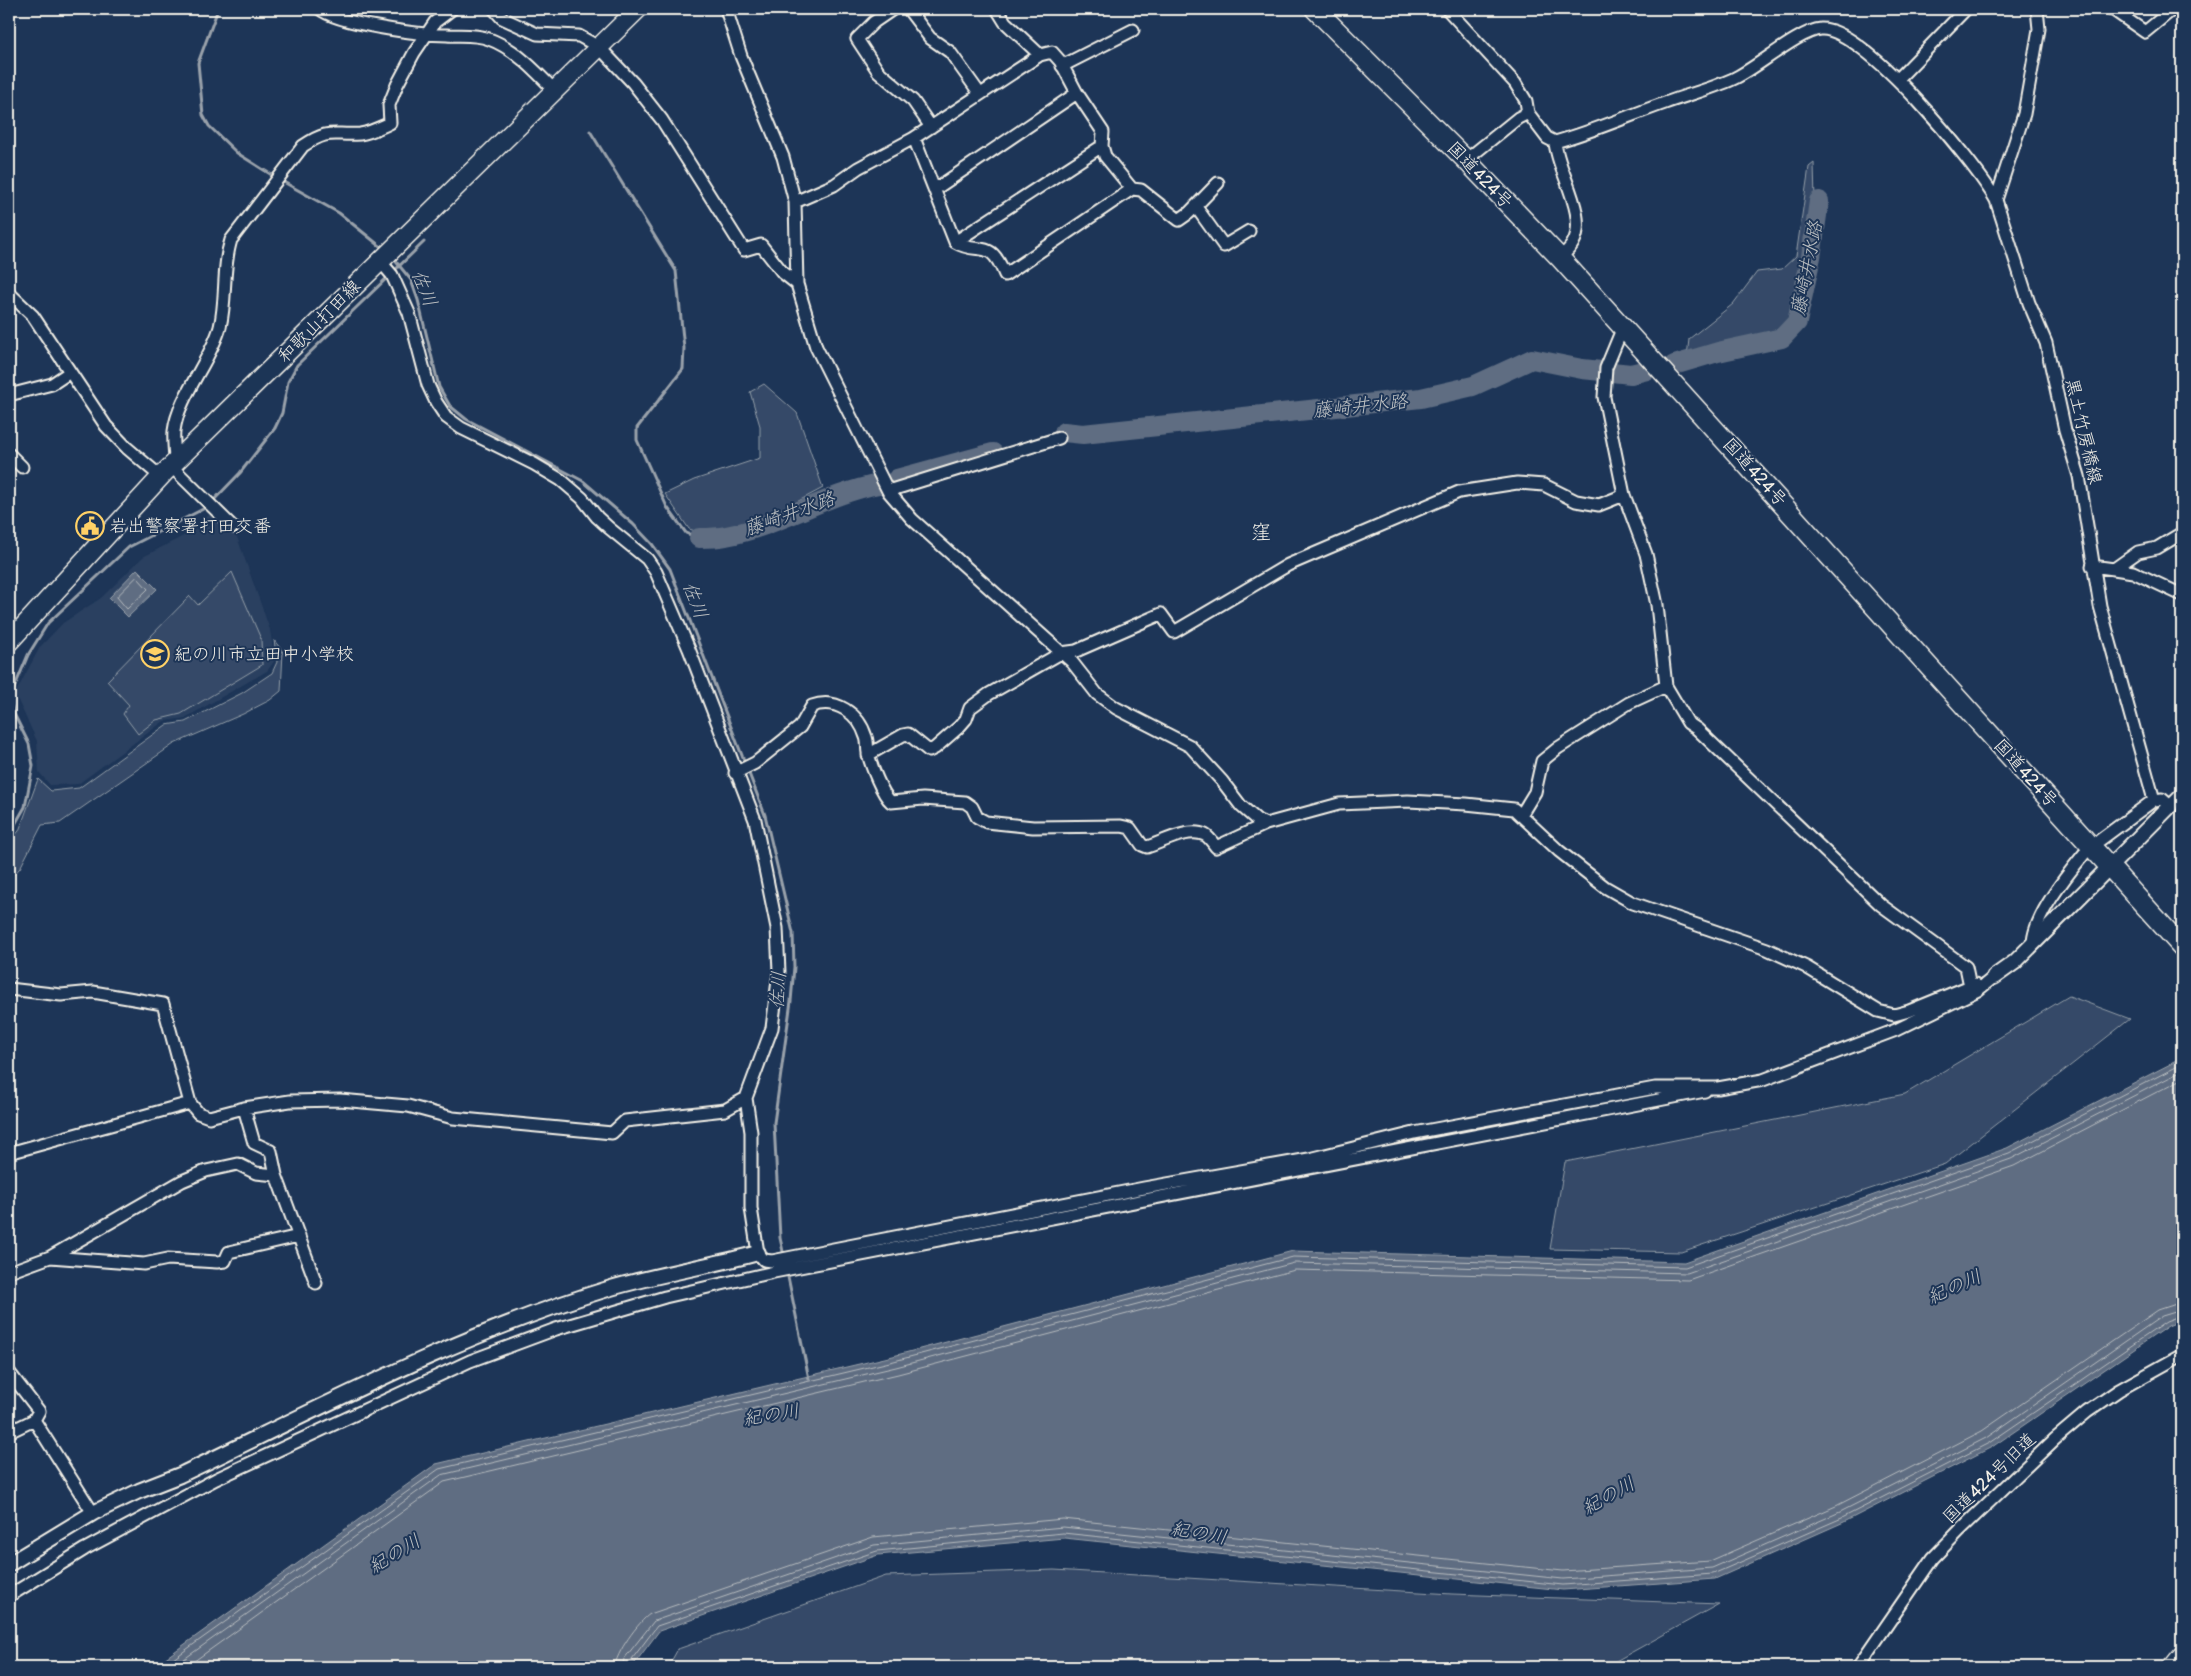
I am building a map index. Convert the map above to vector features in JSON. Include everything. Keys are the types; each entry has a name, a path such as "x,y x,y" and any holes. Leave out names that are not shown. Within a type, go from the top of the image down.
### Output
{"highway":[{"name":"国道424号","path":"1315,9 1466,160 1560,258 2182,947"},
{"path":"2174,1667 2182,1657"}],"main road":[{"name":"和歌山打田線","path":"9,642 169,468 638,9"}],"street":[{"path":"320,9 337,18 427,33 464,34 487,38 506,47 555,90"},
{"path":"169,468 178,414 220,328 224,303 226,256 231,240 304,146 319,135 338,133 361,134 390,123 389,105 397,85 427,33 435,22 452,9"},
{"path":"494,9 502,18 537,34 579,36 599,48 634,83 662,120 744,250 761,245 783,273 797,284"},
{"path":"726,9 741,56 783,156 795,202 797,284 816,347 888,491 912,519 1022,615 1072,662 1097,694 1116,708 1190,746 1222,780 1241,806 1257,820 1266,824"},
{"path":"893,9 874,22 856,39 878,71 913,101 931,127"},
{"path":"908,9 930,38 950,52 980,94"},
{"path":"996,9 1005,22 1040,54"},
{"path":"1447,9 1515,83 1526,101 1528,113 1547,138 1555,142 1556,153 1576,212 1574,242 1560,258"},
{"path":"1898,79 1966,9"},
{"path":"1996,200 2024,114 2039,29 2037,9"},
{"path":"2112,9 2145,32 2173,9"},
{"name":"黒土竹房橋線","path":"1555,142 1734,79 1805,35 1822,29 1845,36 1898,79 1951,140 1996,200 2029,303 2046,343 2065,430 2079,476 2092,566 2100,606 2154,800"},
{"path":"1062,66 1133,30"},
{"path":"795,202 834,185 858,168 914,138 1040,54 1052,52 1103,132 1102,146 1105,156 1132,189"},
{"path":"934,190 1077,93"},
{"path":"1466,160 1518,118 1528,113"},
{"path":"914,138 955,242 961,246 985,248 995,257 1005,275 1132,189 1141,190 1179,220 1196,207 1218,183"},
{"path":"955,242 1102,146"},
{"path":"1196,207 1224,246 1249,230"},
{"path":"382,258 409,313 428,385 446,417 461,428 534,464 561,480 582,498 598,518 647,559 652,565 690,649 755,820 777,928 779,972 772,1028 746,1098 751,1132 751,1208 758,1253 773,1267"},
{"path":"9,293 33,316 106,426 127,448 169,468 233,528"},
{"path":"1623,327 1605,371 1604,397 1624,495 1646,554 1657,605 1666,686 1688,723 1697,729 1874,898 1966,967 1970,986"},
{"path":"9,395 52,384 70,372"},
{"path":"888,491 1059,438"},
{"path":"9,454 22,467"},
{"path":"868,755 908,734 929,750 935,748 959,727 966,719 970,708 989,694 1061,653 1076,651 1161,614 1174,632 1288,565 1460,492 1517,483 1544,485 1576,501 1599,505 1624,495"},
{"path":"2114,569 2138,552 2157,548 2182,533"},
{"path":"2092,566 2133,572 2182,595"},
{"path":"1521,814 1536,792 1542,761 1558,748 1629,703 1666,686"},
{"path":"737,772 755,763 800,727 812,706 830,703 841,706 858,720 866,738 868,755 885,797 891,802 923,799 965,802 972,807 977,817 986,822 1032,827 1121,826 1130,828 1142,845 1147,847 1182,835 1196,833 1206,835 1216,847 1266,824 1339,804 1408,801 1514,809 1559,851 1605,887 1633,904 1767,949 1806,967 1855,995 1878,1011 1894,1015 1994,977"},
{"path":"9,1596 85,1549 216,1478 470,1361 556,1329 665,1296 795,1262 1144,1188 1309,1159 1414,1133 1655,1088 1689,1086 1718,1088 1763,1080 1896,1030 1978,990 2015,962 2182,794"},
{"path":"2100,840 2154,800 2162,799 2170,806"},
{"path":"2033,944 2033,937 2047,905 2064,879 2084,854"},
{"path":"9,989 61,995 93,992 163,1004 190,1103 198,1113 209,1117 244,1108 290,1101 340,1100 408,1106 453,1118 612,1132 625,1121 725,1110 746,1098"},
{"path":"9,1153 190,1103"},
{"path":"244,1108 254,1143 271,1151 276,1175 316,1283"},
{"path":"9,1272 50,1257 182,1181 206,1171 238,1164 256,1173 276,1175"},
{"path":"50,1257 144,1264 168,1259 218,1262 225,1261 229,1252 299,1236"},
{"path":"9,1564 93,1513 138,1491 180,1476 440,1353 519,1320 612,1288 758,1253"},
{"name":"国道424号旧道","path":"1858,1667 1933,1558 1960,1530 2087,1412 2119,1390 2182,1355"},
{"path":"9,1372 39,1411 34,1420 9,1432"},
{"path":"34,1420 93,1513"}],"shaded area":[{"path":"1814,163 1815,200 1792,315 1781,331 1771,337 1687,357 1689,339 1733,304 1757,272 1782,269 1796,256 1809,167"},
{"path":"764,384 797,413 823,488 768,517 705,534 689,529 665,494 694,480 760,458 760,426 750,392"},
{"name":"紀の川市立田中小学校","path":"211,513 237,537 270,630 275,660 267,671 185,718 164,721 78,784 50,785 39,772 37,741 15,694 40,647 63,623 101,598 143,557 193,531"},
{"path":"232,572 261,639 262,665 181,714 156,720 138,734 123,714 129,705 107,681 190,596 198,605"},
{"path":"274,640 283,652 281,691 270,700 243,714 174,744 60,823 42,825 20,868 9,880 9,842 19,831 38,779 51,791 79,788 166,725 185,722 242,693 272,673 277,662"},
{"path":"2069,996 2130,1019 1945,1164 1681,1252 1550,1249 1565,1162 1905,1094"},
{"path":"1054,1570 1452,1594 1719,1604 1605,1667 668,1667 678,1649 886,1576"}],"water":[{"path":"137,569 157,589 128,617 109,598"},
{"name":"紀の川","path":"2182,1058 2182,1320 2168,1326 1992,1447 1844,1522 1715,1579 1563,1590 1064,1538 878,1555 659,1631 632,1667 153,1667 436,1464 893,1356 1293,1251 1684,1262 2007,1148"}],"waterway":[{"name":"佐川","path":"218,9 198,63 203,115 209,126 237,153 275,177"},
{"path":"590,131 676,271 684,348 683,369 637,428 637,440 667,507 686,533 699,538"},
{"name":"佐川","path":"280,180 339,213 385,250"},
{"name":"藤崎井水路","path":"1674,365 1718,352 1782,338 1797,322 1811,257 1819,201"},
{"path":"212,502 240,473 275,428 282,413 288,382 297,365 424,242"},
{"name":"佐川","path":"393,258 411,280 418,300 439,387 450,406 466,419 583,481 633,524 652,544 670,569 765,815 793,933 794,967 791,1001 774,1123 780,1238 784,1256"},
{"name":"藤崎井水路","path":"1064,432 1083,434 1421,398 1473,386 1532,359 1582,369 1631,374 1647,370"},
{"name":"藤崎井水路","path":"897,479 993,453"},
{"name":"藤崎井水路","path":"699,538 723,537 746,531 840,495 879,484"},
{"path":"9,831 25,807 33,766 29,744 13,712 10,698 28,655 48,623 129,547 207,507"},
{"name":"佐川","path":"787,1272 809,1379"}],"place":[{"name":"岩出警察署打田交番","path":"90,526"},
{"name":"紀の川市立田中小学校","path":"155,654"}],"district":[{"name":"窪","path":"1261,532"}]}
